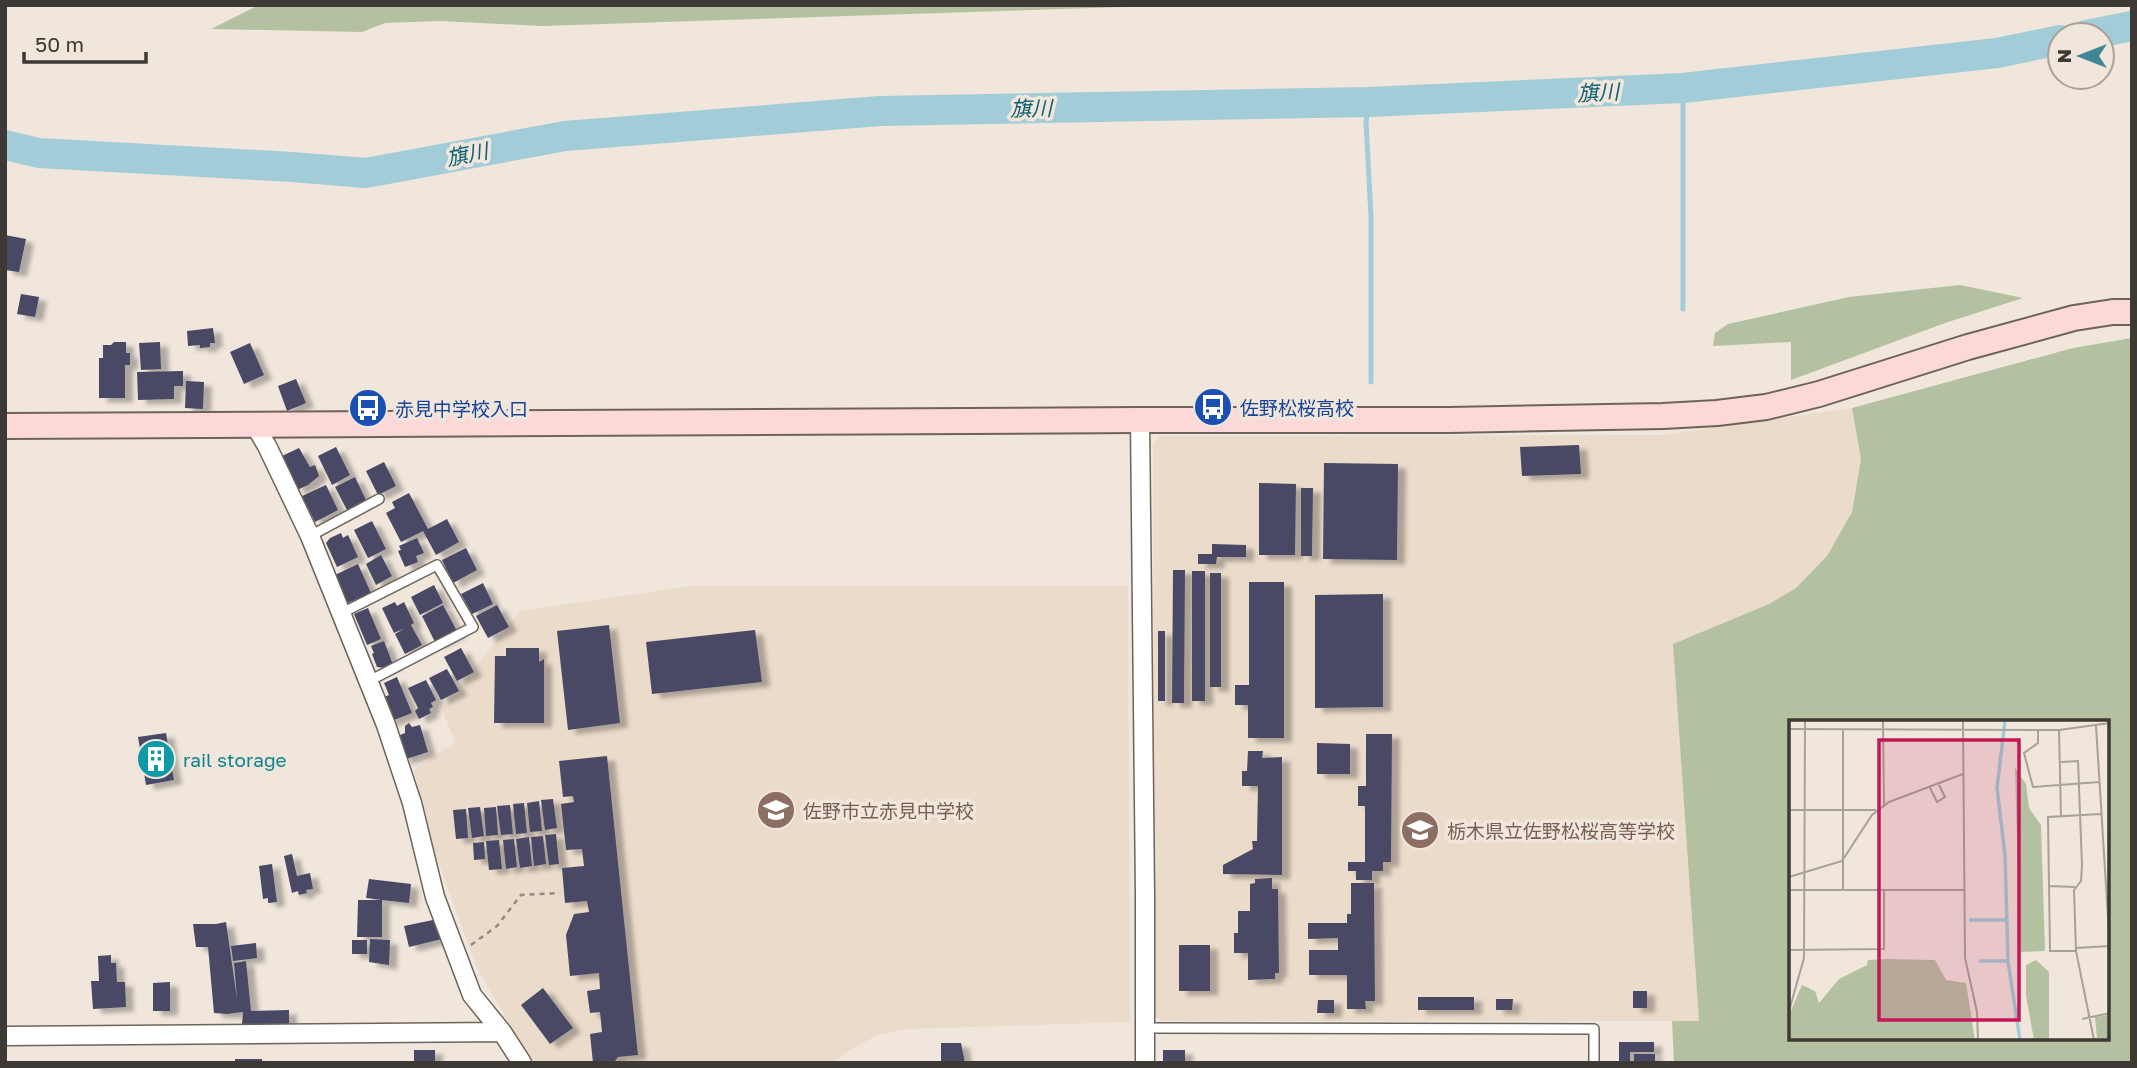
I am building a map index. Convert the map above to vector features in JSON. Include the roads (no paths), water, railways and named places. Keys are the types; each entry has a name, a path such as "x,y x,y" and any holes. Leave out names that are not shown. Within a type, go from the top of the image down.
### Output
{"street":[{"path":"5,426 1140,419 1449,420 1663,416 1766,407 1819,394 1968,347 2074,318 2132,312"},
{"path":"1140,419 1145,1063"},
{"path":"254,424 310,536 387,725 412,803 435,897 472,995 502,1032 522,1063"},
{"path":"5,1036 502,1032"}],"lane":[{"path":"310,536 379,499"},
{"path":"342,613 437,565 473,627 369,681"},
{"path":"1145,1028 1594,1029 1594,1063"}],"waterway":[{"name":"旗川","path":"2116,29 2132,26"},
{"name":"旗川","path":"5,145 39,153 366,173 565,136 880,111 1368,102 1683,88 1997,53 2046,43"},
{"path":"1683,88 1683,309"},
{"path":"1368,102 1366,122 1371,216 1371,382"}],"place":[{"name":"佐野松桜高校","path":"1213,407"},
{"name":"赤見中学校入口","path":"368,408"},
{"name":"rail storage","path":"156,759"},
{"name":"佐野市立赤見中学校","path":"776,810"},
{"name":"栃木県立佐野松桜高等学校","path":"1420,830"}]}
